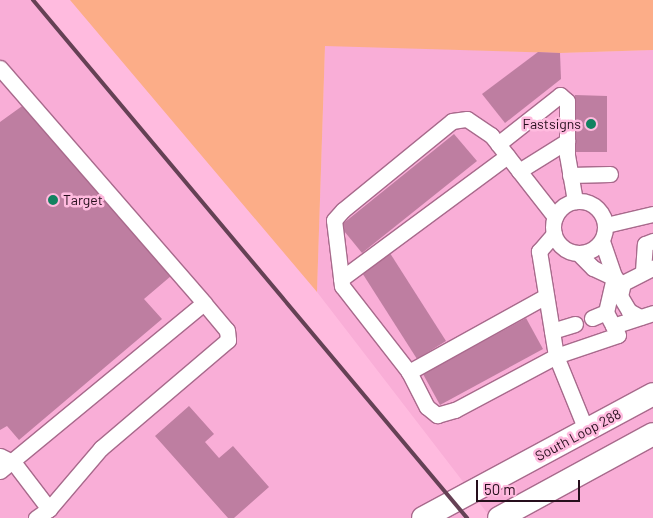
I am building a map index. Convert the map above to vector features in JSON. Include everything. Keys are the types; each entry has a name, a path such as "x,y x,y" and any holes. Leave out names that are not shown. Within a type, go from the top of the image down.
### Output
{"highway":[{"name":"South Loop 288","path":"423,518 653,394"},
{"path":"499,518 653,434"}],"street":[{"path":"0,68 204,302 227,330 228,340 101,448 49,509 36,518"},
{"path":"341,279 502,150 560,95 567,101 567,141 570,175 575,201"},
{"path":"602,241 588,252 578,253 563,248 554,234 555,216 502,150 478,124 467,119 452,121 343,210 334,220 342,286 409,372 426,407 437,415 455,410 556,356 618,335 606,312"},
{"path":"519,170 567,141"},
{"path":"570,175 610,174"},
{"path":"555,216 567,204 575,201 584,201 599,209 606,225 602,241 619,280 620,296 629,311 647,315"},
{"path":"606,225 653,214"},
{"path":"554,234 539,251 546,296 556,356 586,430"},
{"path":"650,268 645,244 653,242"},
{"path":"650,268 653,252"},
{"path":"578,253 592,268 619,280 650,268"},
{"path":"592,318 606,312 619,280"},
{"path":"409,372 546,296"},
{"path":"0,471 14,463 204,302"},
{"path":"613,326 647,315"},
{"path":"552,331 575,324"},
{"path":"0,456 14,463 49,509"}],"shaded area":[{"path":"0,0 33,0 468,518 0,518"},
{"path":"70,0 653,0 653,50 560,53 325,46 317,292"},
{"path":"325,45 560,53 653,50 653,518 491,518 317,292"}],"building":[{"path":"538,52 560,53 561,79 505,123 482,94"},
{"name":"Fastsigns","path":"575,95 607,96 607,152 575,152"},
{"name":"Target","path":"25,104 171,276 144,299 162,319 19,440 7,426 0,430 0,122"},
{"path":"454,134 477,161 362,253 340,226"},
{"path":"388,250 446,341 417,359 359,268"},
{"path":"526,318 543,349 440,405 423,374"},
{"path":"189,406 214,434 205,442 219,458 233,446 269,487 234,518 228,518 155,436"}],"railway":[{"path":"33,0 467,518"}],"place":[{"name":"Fastsigns","path":"591,124"},
{"name":"Target","path":"53,200"}]}
